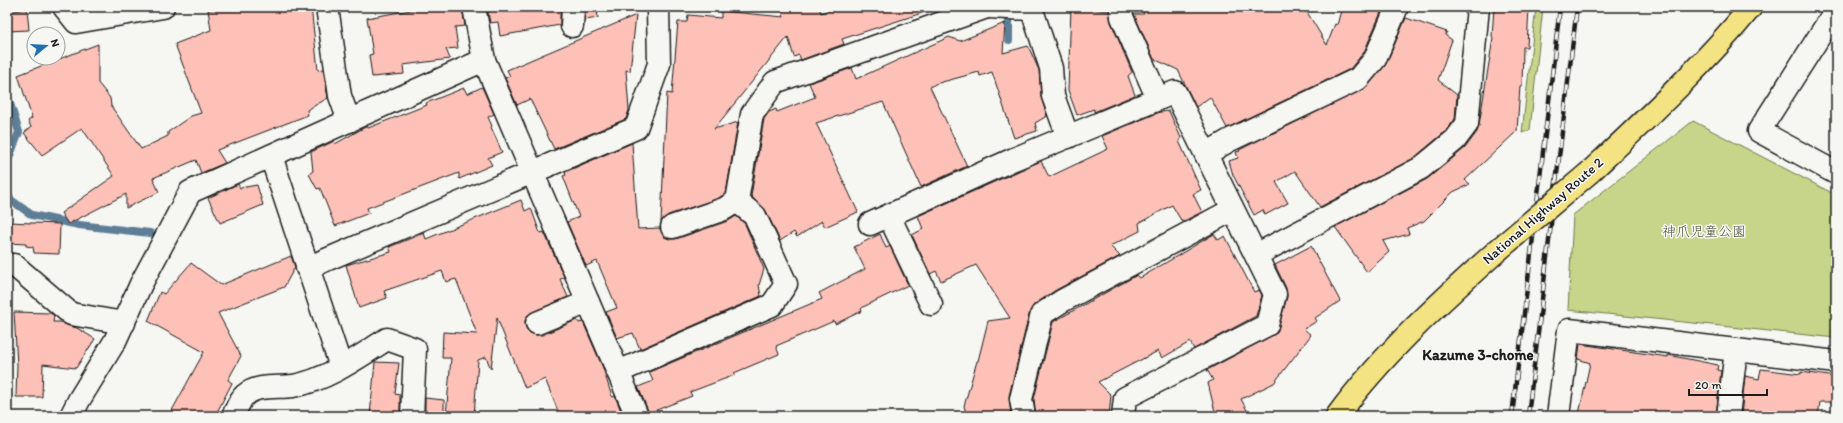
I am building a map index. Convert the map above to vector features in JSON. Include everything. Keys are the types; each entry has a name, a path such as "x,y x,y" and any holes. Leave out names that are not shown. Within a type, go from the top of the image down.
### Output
{"highway":[{"name":"National Highway Route 2","path":"1337,416 1353,394 1437,305 1498,250 1590,172 1678,88 1725,39 1751,7"}],"street":[{"path":"64,7 76,22 162,7"},
{"path":"327,7 340,96 349,121"},
{"path":"474,7 484,60 637,416"},
{"path":"307,268 636,128 659,64 658,7"},
{"path":"672,227 724,209 737,201 752,114 775,82 988,7 1031,8 1051,68 1053,96 1068,137"},
{"path":"1121,7 1122,17 1158,99"},
{"path":"1206,154 1230,140 1358,79 1375,58 1397,7"},
{"path":"1256,255 1420,168 1455,140 1467,124 1478,7"},
{"path":"1836,10 1759,131 1836,173"},
{"path":"71,416 124,324 141,284 190,192 484,60"},
{"path":"931,304 880,220 1068,137 1175,92 1232,210 1275,294 1267,325 1126,398 1123,416"},
{"path":"271,156 341,367"},
{"path":"618,372 772,305 786,284 755,216 737,201"},
{"path":"1024,416 1021,399 1042,314 1062,300 1232,210"},
{"path":"7,266 14,266 71,314 124,324"},
{"path":"537,322 588,302"},
{"path":"1558,416 1569,330 1836,362"},
{"path":"233,416 245,395 262,388 295,386 311,381 341,367 387,339 415,349 412,416"},
{"path":"1728,416 1736,350"}],"green space":[{"path":"1536,7 1543,7 1530,130 1522,133"},
{"name":"神爪児童公園","path":"1693,121 1836,195 1836,338 1568,310 1573,215"}],"building":[{"path":"222,7 311,7 318,70 323,69 328,98 307,110 308,115 217,150 225,163 201,173 196,160 153,178 159,192 126,208 126,194 68,224 61,213 114,176 82,128 42,155 24,133 31,127 28,121 32,118 18,75 41,66 66,66 66,56 98,44 98,83 110,98 111,106 141,149 168,136 168,132 191,116 201,113 175,44 211,30 208,10"},
{"path":"427,7 462,7 465,26 455,27 458,48 446,49 450,59 403,65 404,74 372,77 369,55 373,54 367,18"},
{"path":"487,7 560,7 560,25 500,36 498,22 490,23"},
{"path":"585,7 597,7 598,18 585,20"},
{"path":"781,7 819,7 821,13 839,7 928,7 928,11 842,39 844,44 801,60 799,55 794,57 788,37 714,129 738,122 726,193 719,198 668,215 661,222 667,93 672,94 678,22 687,22 688,15 721,18 721,11 784,17"},
{"path":"1071,7 1109,11 1111,22 1132,72 1128,76 1135,95 1094,112 1094,109 1077,115 1068,90"},
{"path":"1141,7 1304,7 1327,45 1335,24 1337,25 1342,7 1372,7 1382,10 1364,52 1350,69 1227,128 1210,97 1196,107 1178,70 1154,59 1134,14 1144,14"},
{"path":"1529,7 1527,47 1523,47 1522,86 1520,86 1517,131 1465,180 1470,184 1453,192 1424,221 1407,228 1409,234 1383,241 1389,252 1367,272 1335,227 1427,179 1465,148 1477,132 1479,125 1493,38 1494,8"},
{"path":"27,9 29,26 26,26 26,30 7,31 7,12"},
{"path":"636,15 630,71 626,70 629,110 626,119 554,149 530,99 517,105 505,78 510,76 507,70"},
{"path":"1406,18 1447,32 1445,35 1452,40 1438,80 1457,95 1455,119 1446,131 1414,158 1320,207 1295,171 1276,182 1288,203 1265,215 1263,210 1254,215 1233,175 1229,161 1238,158 1236,152 1240,151 1239,150 1367,87 1386,64"},
{"path":"1005,23 1003,53 1028,46 1039,70 1041,97 1047,116 1035,123 1037,131 1014,138 992,72 980,76 979,72 935,84 930,87 967,166 921,187 883,102 816,123 858,212 825,227 822,221 797,237 794,232 780,241 766,211 751,196 764,119 769,112 776,109 777,112 815,97 809,83 852,68 856,79 949,37 960,41"},
{"path":"482,87 494,114 488,117 502,152 488,158 492,165 459,179 459,173 367,208 369,213 335,226 320,188 317,189 309,174 313,171 311,152 334,141 335,144 367,126 368,128 427,105 426,103 464,88 467,94"},
{"path":"1169,111 1181,138 1179,141 1201,190 1193,194 1202,212 1182,222 1172,205 1139,223 1140,231 1110,246 1120,256 1056,290 1035,304 1030,311 1009,396 1011,416 967,416 964,406 978,361 988,321 1010,318 976,265 941,281 936,271 930,274 912,235 923,229 918,216 1041,161 1049,177 1108,149 1102,136 1160,112"},
{"path":"632,143 638,229 660,228 664,237 676,239 728,221 736,216 745,224 764,269 759,285 761,296 640,349 633,333 617,338 606,312 617,308 597,261 586,266 567,222 579,217 563,176 566,175 565,172"},
{"path":"238,184 240,188 257,185 263,205 220,223 208,198"},
{"path":"521,200 525,211 531,208 540,233 544,232 564,277 560,279 568,297 532,312 527,316 525,321 526,328 530,333 542,335 577,320 579,323 583,322 603,368 612,397 615,396 623,416 560,416 545,379 525,388 497,318 491,369 486,357 478,360 474,416 446,416 451,358 442,358 443,332 477,334 456,279 446,282 442,271 384,291 387,298 359,308 346,265 391,252 389,247 424,233 426,239"},
{"path":"7,222 60,224 59,254 34,253 33,247 26,246 26,244 7,243"},
{"path":"880,234 886,248 890,246 908,285 863,307 861,309 862,311 835,324 834,321 776,346 779,354 734,373 735,375 690,392 692,396 649,413 638,387 653,381 649,372 822,299 819,293 865,269 854,247"},
{"path":"1214,234 1218,240 1225,236 1254,292 1259,290 1262,295 1256,316 1194,349 1190,342 1162,358 1158,351 1098,382 1111,395 1109,416 1036,416 1034,399 1053,322 1137,275 1140,278"},
{"path":"1311,246 1340,301 1315,318 1317,321 1304,329 1311,335 1274,383 1241,399 1250,416 1216,416 1208,383 1213,380 1207,370 1277,333 1287,297 1286,288 1275,265"},
{"path":"291,256 295,267 284,287 218,313 241,356 228,380 232,383 215,416 169,416 204,352 148,321 160,292 164,294 191,263 221,285"},
{"path":"14,312 50,313 54,315 53,322 61,322 77,328 95,339 76,368 43,364 42,397 16,397 17,365"},
{"path":"1580,344 1668,357 1668,355 1718,365 1717,370 1721,371 1716,416 1603,416 1579,414 1590,363 1578,359"},
{"path":"375,362 399,363 395,394 400,395 400,416 370,416"},
{"path":"1761,369 1801,374 1801,372 1836,377 1836,402 1820,402 1818,416 1741,416 1745,376 1759,379"},
{"path":"425,398 444,400 444,416 425,416"}],"waterway":[{"path":"1009,8 1009,40"},
{"path":"7,94 19,132 7,163"},
{"path":"7,193 11,200 32,215 79,225 150,233"}],"railway":[{"path":"1512,416 1560,7"},
{"path":"1528,416 1577,7"}],"district":[{"name":"Kazume 3-chome","path":"1478,355"}]}
